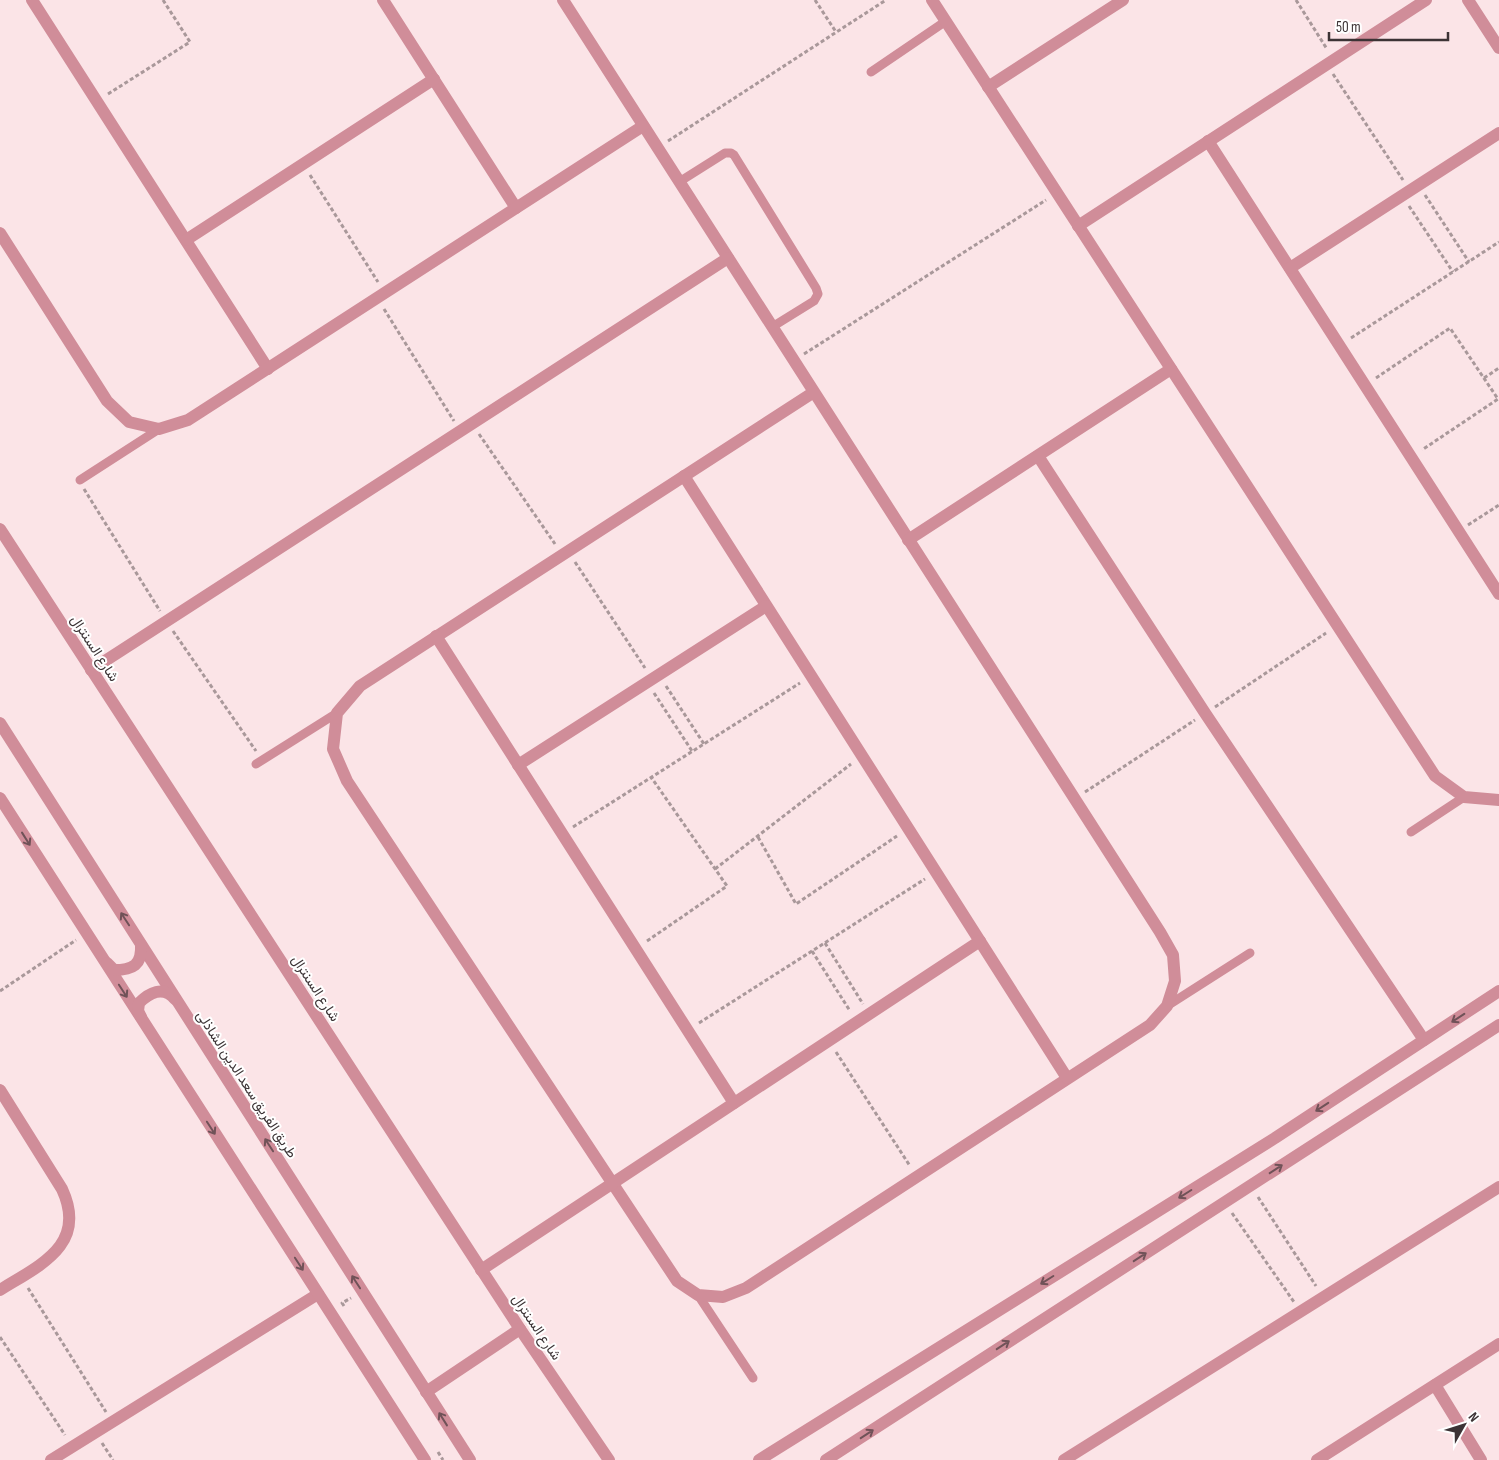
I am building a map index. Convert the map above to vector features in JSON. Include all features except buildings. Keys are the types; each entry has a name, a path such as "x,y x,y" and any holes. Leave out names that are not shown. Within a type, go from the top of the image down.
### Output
{"street":[{"path":"32,0 268,369"},
{"path":"383,0 516,208"},
{"path":"563,0 1160,932 1173,955 1176,981 1167,1006 1150,1024 1068,1078 746,1288 723,1297 698,1295 677,1281 348,781 333,749 337,713 360,686 814,392"},
{"path":"932,0 1435,776 1464,797 1499,800"},
{"path":"988,87 1123,0"},
{"path":"1078,226 1426,0"},
{"path":"1468,0 1499,48"},
{"path":"186,240 434,79"},
{"path":"0,233 107,401 129,422 159,429 188,420 643,126"},
{"path":"1290,268 1499,133"},
{"path":"1208,141 1499,594"},
{"path":"92,670 728,258"},
{"path":"908,540 1171,370"},
{"path":"1038,456 1205,713 1424,1040"},
{"path":"684,476 1068,1078"},
{"name":"شارع السنترال","path":"0,529 481,1270 609,1460"},
{"path":"518,764 766,606"},
{"path":"436,636 734,1103"},
{"name":"طريق الفريق سعد الدين الشاذلى","path":"0,723 470,1460"},
{"path":"0,798 425,1460"},
{"path":"481,1270 980,941"},
{"path":"103,959 114,970 131,968 140,960 142,945"},
{"path":"759,1460 1275,1138 1499,991"},
{"path":"143,1022 138,1011 139,1003 152,992 166,993 172,996 179,1005"},
{"path":"826,1460 1499,1025"},
{"path":"0,1090 62,1189 68,1202 70,1217 68,1232 62,1245 52,1256 0,1290"},
{"path":"1064,1460 1499,1187"},
{"path":"51,1460 318,1294"},
{"path":"426,1392 520,1329"},
{"path":"1324,1458 1499,1344"},
{"path":"1435,1385 1481,1460"}],"lane":[{"path":"871,72 946,21"},
{"path":"679,182 724,153 734,155 818,294 814,301 772,327"},
{"path":"80,480 159,429"},
{"path":"256,764 337,713"},
{"path":"1410,832 1464,797"},
{"path":"1167,1006 1250,953"},
{"path":"698,1295 753,1378"}],"path":[{"path":"97,101 190,42 163,0"},
{"path":"815,0 836,32"},
{"path":"657,148 886,0"},
{"path":"1296,0 1331,62 1410,190 1453,272"},
{"path":"303,164 461,432"},
{"path":"1410,190 1468,262"},
{"path":"793,361 1057,192"},
{"path":"1340,346 1499,242"},
{"path":"1365,386 1450,328 1498,399 1411,458"},
{"path":"1484,378 1499,368"},
{"path":"472,424 653,679 704,744"},
{"path":"1458,531 1499,505"},
{"path":"562,834 811,676"},
{"path":"653,679 692,751"},
{"path":"716,869 862,756"},
{"path":"636,949 727,886 651,777"},
{"path":"758,837 796,904 908,828"},
{"path":"688,1030 936,872"},
{"path":"0,991 86,934"},
{"path":"825,943 869,1014"},
{"path":"812,951 857,1022"},
{"path":"828,1041 917,1177"},
{"path":"1250,1186 1323,1297"},
{"path":"1225,1202 1301,1311"},
{"path":"21,1277 112,1422"},
{"path":"347,1311 342,1303 362,1290"},
{"path":"0,1337 72,1446"},
{"path":"95,1432 113,1460"},
{"path":"438,1452 443,1460"}]}
